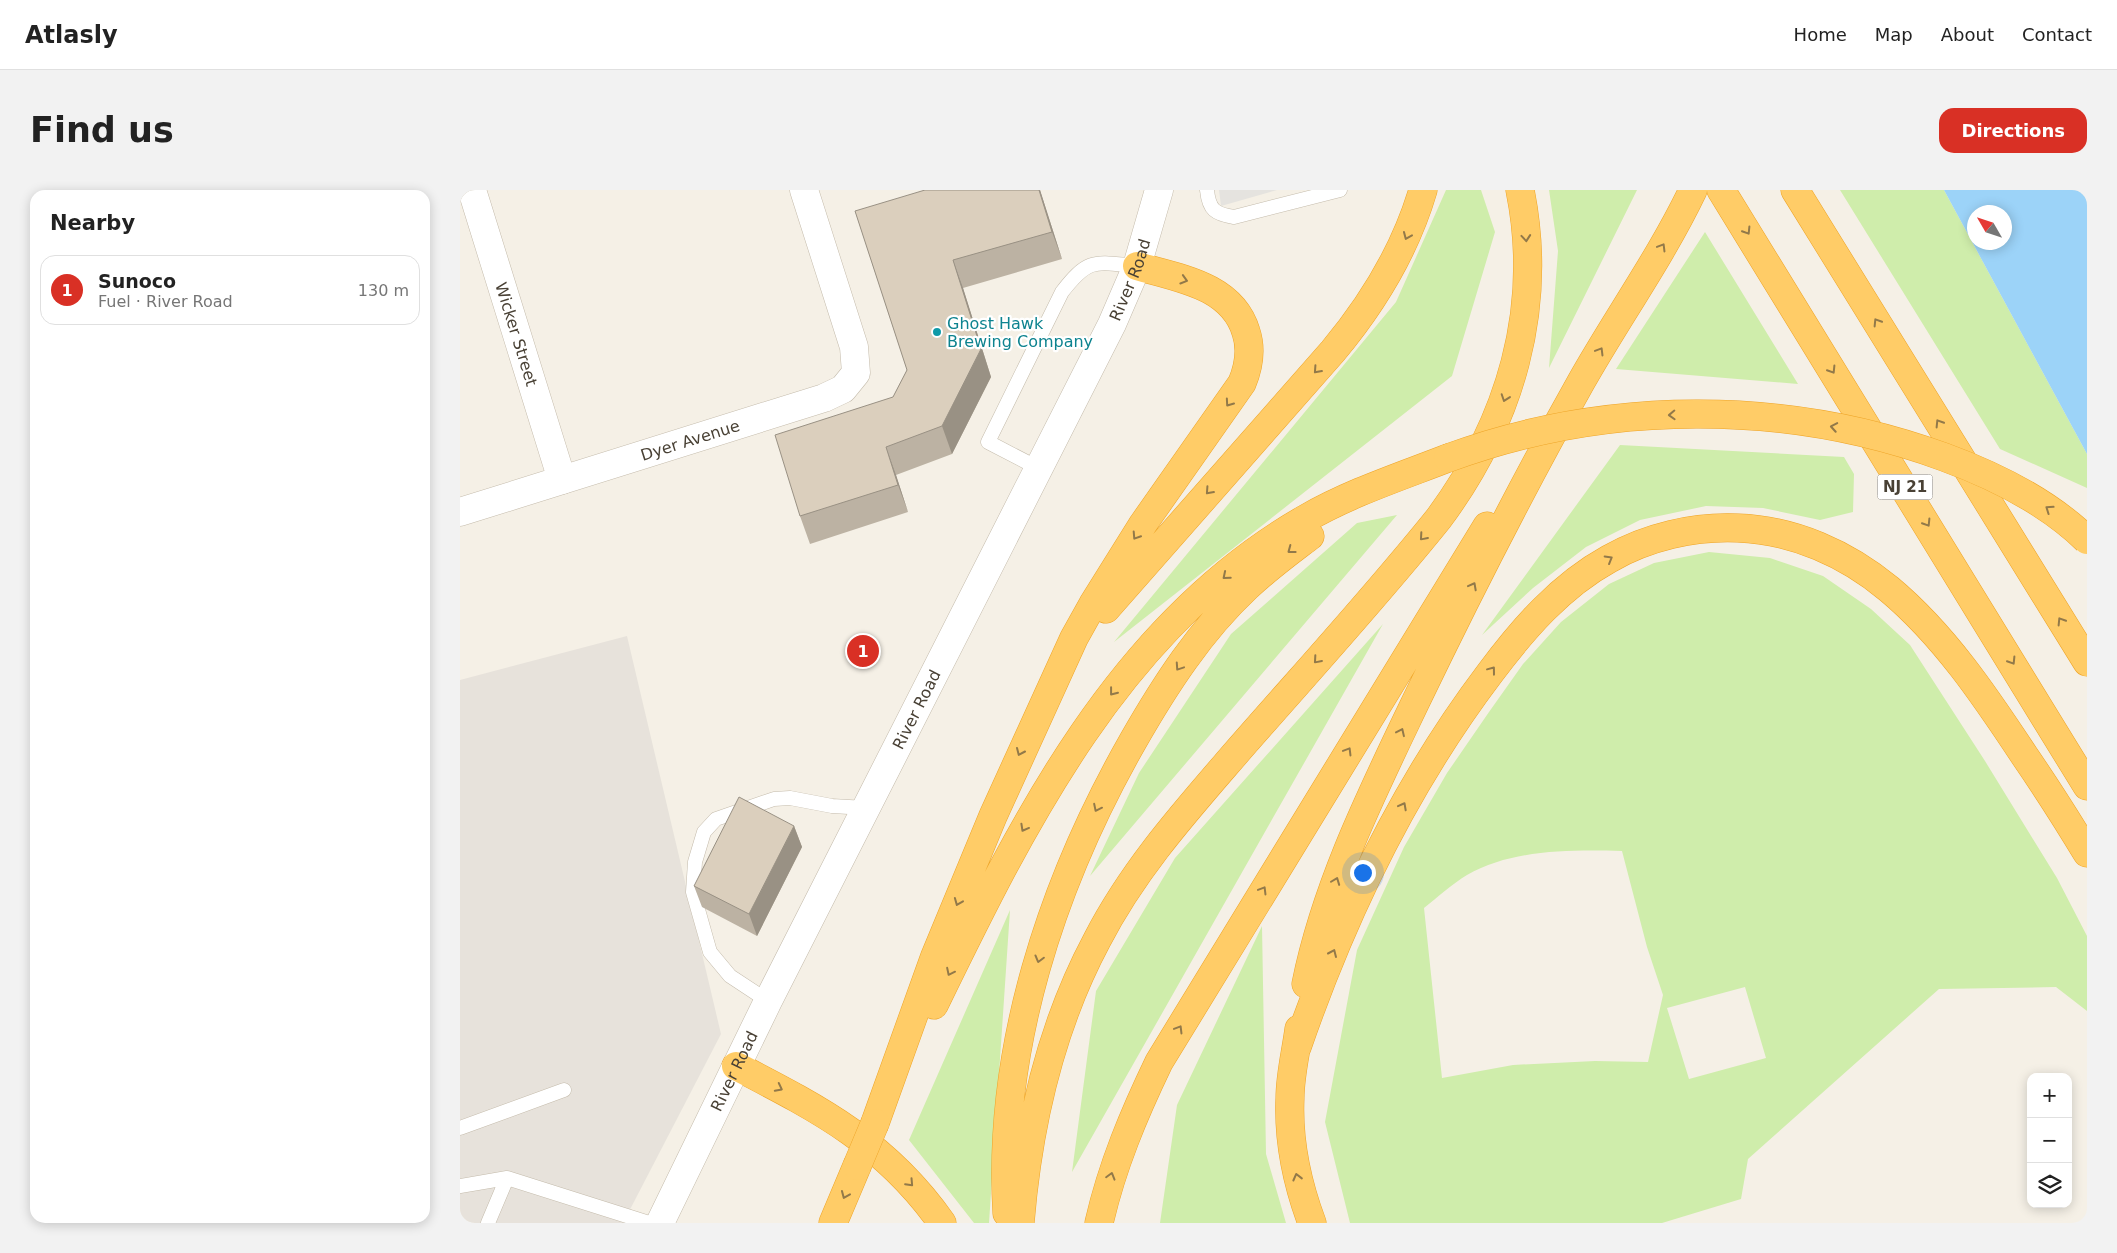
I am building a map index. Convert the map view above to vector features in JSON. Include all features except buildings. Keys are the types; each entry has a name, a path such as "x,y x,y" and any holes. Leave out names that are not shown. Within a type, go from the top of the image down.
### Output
{"highway":[{"path":"1041,708 1076,651 1119,593 1333,351 1365,312 1401,251 1423,190"},
{"path":"1020,1223 1030,1144 1052,1052 1084,964 1109,917 1157,845 1439,518 1463,485 1488,440 1512,375 1525,311 1527,244 1520,190"},
{"path":"1098,1223 1126,1134 1159,1062 1444,592 1581,382 1669,236 1693,190"},
{"name":"NJ 21","path":"1722,190 2087,786"},
{"path":"1795,190 2087,662"},
{"path":"833,1223 875,1123 939,948 1007,783 1074,638 1143,524 1242,384 1248,369 1249,340 1238,312 1229,302 1219,294 1195,283 1137,266"},
{"path":"1312,1223 1296,1175 1292,1150 1290,1098 1313,951 1343,861 1393,749 1452,627 1581,382"},
{"path":"875,1123 976,919 1022,832 1069,752 1121,682 1186,612 1260,549 1304,520 1349,496 1448,458 1529,433 1603,420 1701,414 1784,419 1884,438 1927,450 1971,467 2041,503 2087,540"},
{"path":"1008,1223 1006,1166 1009,1107 1027,1007 1044,942 1068,873 1111,779 1182,661 1247,587 1292,549 1333,520 1420,469"},
{"path":"1297,1047 1330,959 1389,834 1426,767 1476,692 1514,642 1570,586 1607,560 1627,549 1672,535 1724,528 1770,531 1802,540 1841,557 1888,588 1928,626 1966,672 2006,727 2087,853"},
{"path":"736,1066 812,1106 848,1128 900,1172 930,1206 942,1223"}],"street":[{"name":"Wicker Street","path":"472,190 562,480"},
{"name":"Dyer Avenue","path":"460,512 824,398 843,389 856,373 854,347 804,190"},
{"name":"River Road","path":"660,1223 768,1000 1112,324 1137,266 1159,190"}],"lane":[{"path":"1207,190 1208,203 1218,214 1234,217 1340,190"},
{"path":"1038,468 988,442 1062,292 1078,271 1098,263 1137,266"},
{"path":"768,1000 730,976 710,952 693,892 695,862 704,832 716,819 746,807 774,799 790,798 866,808"},
{"path":"460,1128 564,1090"},
{"path":"488,1223 507,1178"},
{"path":"460,1186 507,1178 649,1223"}],"shaded area":[{"path":"1219,190 1277,190 1221,206"},
{"path":"627,636 721,1034 623,1223 460,1223 460,680"}],"green space":[{"path":"1446,190 1481,190 1495,232 1452,376 1114,642 1396,302"},
{"path":"1549,190 1637,190 1549,368 1558,251"},
{"path":"1840,190 1944,190 1967,232 1967,250 1976,250 2087,454 2087,488 2000,449"},
{"path":"1705,232 1798,384 1616,369"},
{"path":"1620,445 1844,457 1854,474 1853,512 1820,520 1763,508 1706,506 1640,520 1586,547 1533,588 1482,635"},
{"path":"1397,515 1090,876 1139,773 1231,634 1357,523"},
{"path":"1709,552 1770,558 1823,576 1871,609 1910,645 1985,761 2057,878 2087,936 2087,1011 2056,987 1939,989 1748,1159 1741,1199 1662,1223 1350,1223 1325,1122 1357,950 1404,847 1447,773 1523,664 1561,622 1609,584 1654,563","holes":["1562,851 1622,851 1647,947 1663,995 1648,1062 1595,1061 1513,1065 1442,1078 1424,908 1450,886 1467,875 1503,860","1745,987 1766,1058 1689,1079 1667,1008"]},
{"path":"1383,624 1072,1172 1096,991 1175,858"},
{"path":"1010,910 989,1223 974,1223 909,1140"},
{"path":"1262,926 1266,1154 1286,1223 1160,1223 1177,1105"}],"water":[{"path":"1944,190 2087,190 2087,454 1976,250 2012,250 2012,205 1967,205 1967,232"}],"place":[{"name":"Ghost Hawk Brewing Company","path":"937,332"},
{"name":"Sunoco","path":"863,651"}]}
